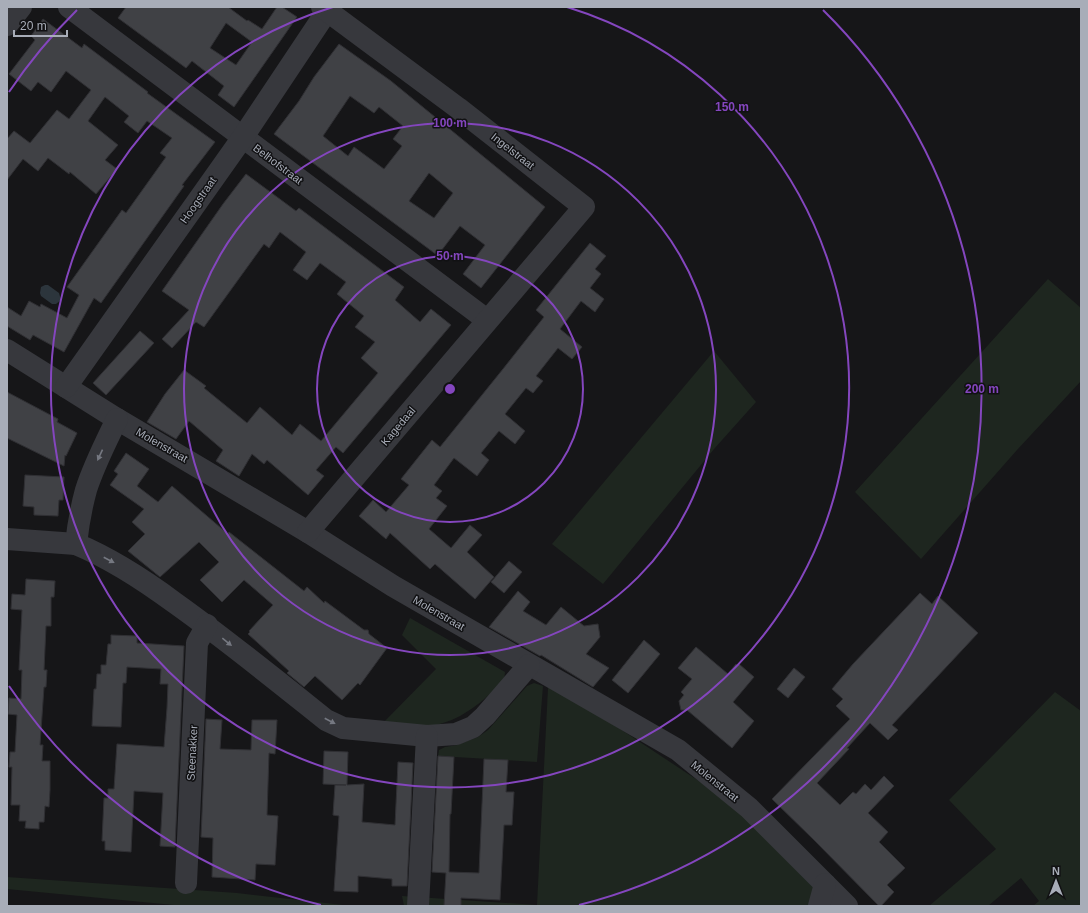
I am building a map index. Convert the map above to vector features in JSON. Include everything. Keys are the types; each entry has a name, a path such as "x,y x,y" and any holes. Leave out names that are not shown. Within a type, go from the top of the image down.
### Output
{"street":[{"path":"7,25 21,7"},
{"name":"Belhofstraat","path":"69,7 487,320"},
{"name":"Hoogstraat","path":"66,387 243,137 325,9"},
{"name":"Ingelstraat","path":"325,9 458,108 584,207 487,320"},
{"name":"Kagedaal","path":"308,532 487,320"},
{"name":"Molenstraat","path":"7,350 117,419 308,532 393,586 678,750 749,808 847,906"},
{"path":"76,544 78,521 86,490 95,466 117,419"},
{"path":"7,540 76,544 89,549 134,574 207,625 326,720 343,728 427,736 456,734 473,727 485,716 529,665"},
{"name":"Steenakker","path":"186,883 197,643 207,625"},
{"path":"418,906 427,736"},
{"path":"819,906 825,884"}],"shaded area":[{"path":"1048,279 1081,308 1081,381 1017,450 921,559 855,492"},
{"path":"48,285 59,293 61,300 56,304 52,304 41,296 41,287"},
{"path":"714,351 756,402 714,449 603,584 552,544"},
{"path":"410,618 505,672 504,681 476,706 452,720 436,725 420,727 381,725 436,669 402,635"},
{"path":"534,683 543,686 537,762 438,756 439,750 478,737 488,730 527,686"},
{"path":"548,688 555,688 590,709 729,801 839,906 404,906 402,896 537,905"},
{"path":"1055,692 1081,711 1081,906 1033,906 1039,901 1021,878 988,906 929,906 996,849 949,800"},
{"path":"7,877 237,893 352,906 184,906 7,889"}],"building":[{"path":"126,7 228,7 247,21 248,20 262,29 277,7 282,7 297,17 234,107 218,95 224,86 192,61 186,68 118,18","holes":["226,23 252,42 236,65 210,48"]},
{"path":"43,19 82,48 84,44 148,92 147,93 215,142 182,185 184,186 101,303 94,298 64,352 33,335 30,340 7,326 7,307 21,316 29,301 40,307 41,304 67,318 79,295 67,287 122,210 126,213 166,157 160,153 172,138 147,121 138,133 124,122 129,116 105,97 88,121 118,145 105,160 117,169 96,194 70,172 69,174 48,158 38,171 23,159 7,180 7,139 14,131 30,143 57,110 69,119 91,90 66,71 51,92 38,82 31,91 9,74 35,40 31,36"},
{"path":"339,44 391,81 545,207 481,288 463,274 485,245 460,226 437,255 274,134 299,101 314,77","holes":["350,96 374,113 379,107 403,126 393,139 402,146 384,169 354,147 348,156 323,136","429,173 453,193 434,218 409,201"]},
{"path":"246,174 296,211 299,208 404,287 395,300 420,322 431,309 451,325 343,453 336,447 316,470 324,476 308,495 267,460 264,464 252,454 239,476 216,461 223,450 189,421 176,439 147,422 165,394 184,370 206,386 204,388 247,423 260,407 292,435 300,424 321,441 378,373 361,358 375,342 355,327 364,316 337,294 346,282 320,263 307,280 293,270 306,252 280,232 269,248 264,244 204,327 196,322 172,348 162,339 189,310 162,291"},
{"path":"590,243 606,256 595,269 601,274 590,288 604,299 595,312 581,301 560,329 582,347 572,359 558,348 536,376 543,381 533,393 526,388 505,414 525,431 515,444 499,431 481,453 489,460 477,476 454,458 434,485 442,491 436,498 447,506 429,529 451,548 470,525 482,535 467,552 494,577 475,599 435,564 430,569 390,533 386,539 359,516 373,500 386,512 409,485 401,479 432,440 440,447 503,369 544,317 536,310"},
{"path":"140,331 154,343 106,395 93,383"},
{"path":"7,392 58,419 57,422 77,433 66,456 65,455 64,466 7,438"},
{"path":"126,453 149,469 137,486 158,502 172,486 228,534 229,532 304,591 307,587 324,603 325,601 364,630 368,630 369,634 387,648 360,685 358,683 342,700 315,676 304,687 287,673 289,671 248,634 250,632 249,631 273,605 244,580 222,602 200,580 219,562 199,542 160,577 128,551 145,534 132,522 144,509 110,485 118,474 114,471"},
{"path":"25,475 64,477 63,500 59,500 58,516 34,515 34,507 23,506"},
{"path":"509,561 522,572 504,593 491,582"},
{"path":"26,579 55,581 54,597 51,597 51,626 46,626 44,670 47,670 46,687 44,687 40,745 43,745 42,761 50,761 49,807 45,806 44,822 39,822 39,829 25,828 26,821 19,821 20,805 11,805 12,767 9,767 10,752 15,752 17,715 8,714 9,698 21,699 22,670 19,670 22,610 11,609 12,594 25,595"},
{"path":"518,591 530,602 523,611 546,625 561,607 584,626 598,624 600,637 586,654 609,668 593,687 541,655 540,656 489,627"},
{"path":"920,593 932,604 938,596 978,633 892,725 898,730 888,740 870,723 847,748 849,749 817,783 840,805 853,792 856,794 865,784 871,790 884,776 894,786 868,813 888,832 879,842 905,868 887,885 894,892 881,906 879,906 772,799 850,719 836,706 843,699 832,689 853,664"},
{"path":"111,635 137,636 137,643 184,646 175,847 160,846 163,793 134,791 131,852 105,850 105,841 102,841 104,798 108,798 108,789 114,789 117,744 164,747 167,708 168,684 160,684 161,669 127,667 126,683 123,683 121,727 92,726 94,689 96,689 97,674 101,674 101,665 106,665 108,644 111,644"},
{"path":"644,640 660,654 628,693 612,680"},
{"path":"696,647 728,674 736,664 737,666 739,664 754,677 733,702 754,721 732,748 687,710 681,710 679,701 684,695 681,692 692,679 678,668"},
{"path":"794,668 805,677 788,698 777,689"},
{"path":"206,719 222,720 220,749 251,750 252,720 277,720 275,754 269,753 267,815 278,816 275,865 256,864 255,880 212,877 213,838 201,837"},
{"path":"324,751 348,752 347,785 364,784 362,822 395,825 398,762 413,763 407,886 392,886 392,879 358,876 358,892 334,891 339,816 333,815 335,785 346,785 323,784"},
{"path":"438,756 454,757 450,814 449,872 479,873 484,759 508,760 506,792 514,792 512,825 504,825 500,900 461,898 461,906 444,906 446,873 432,872"}]}
